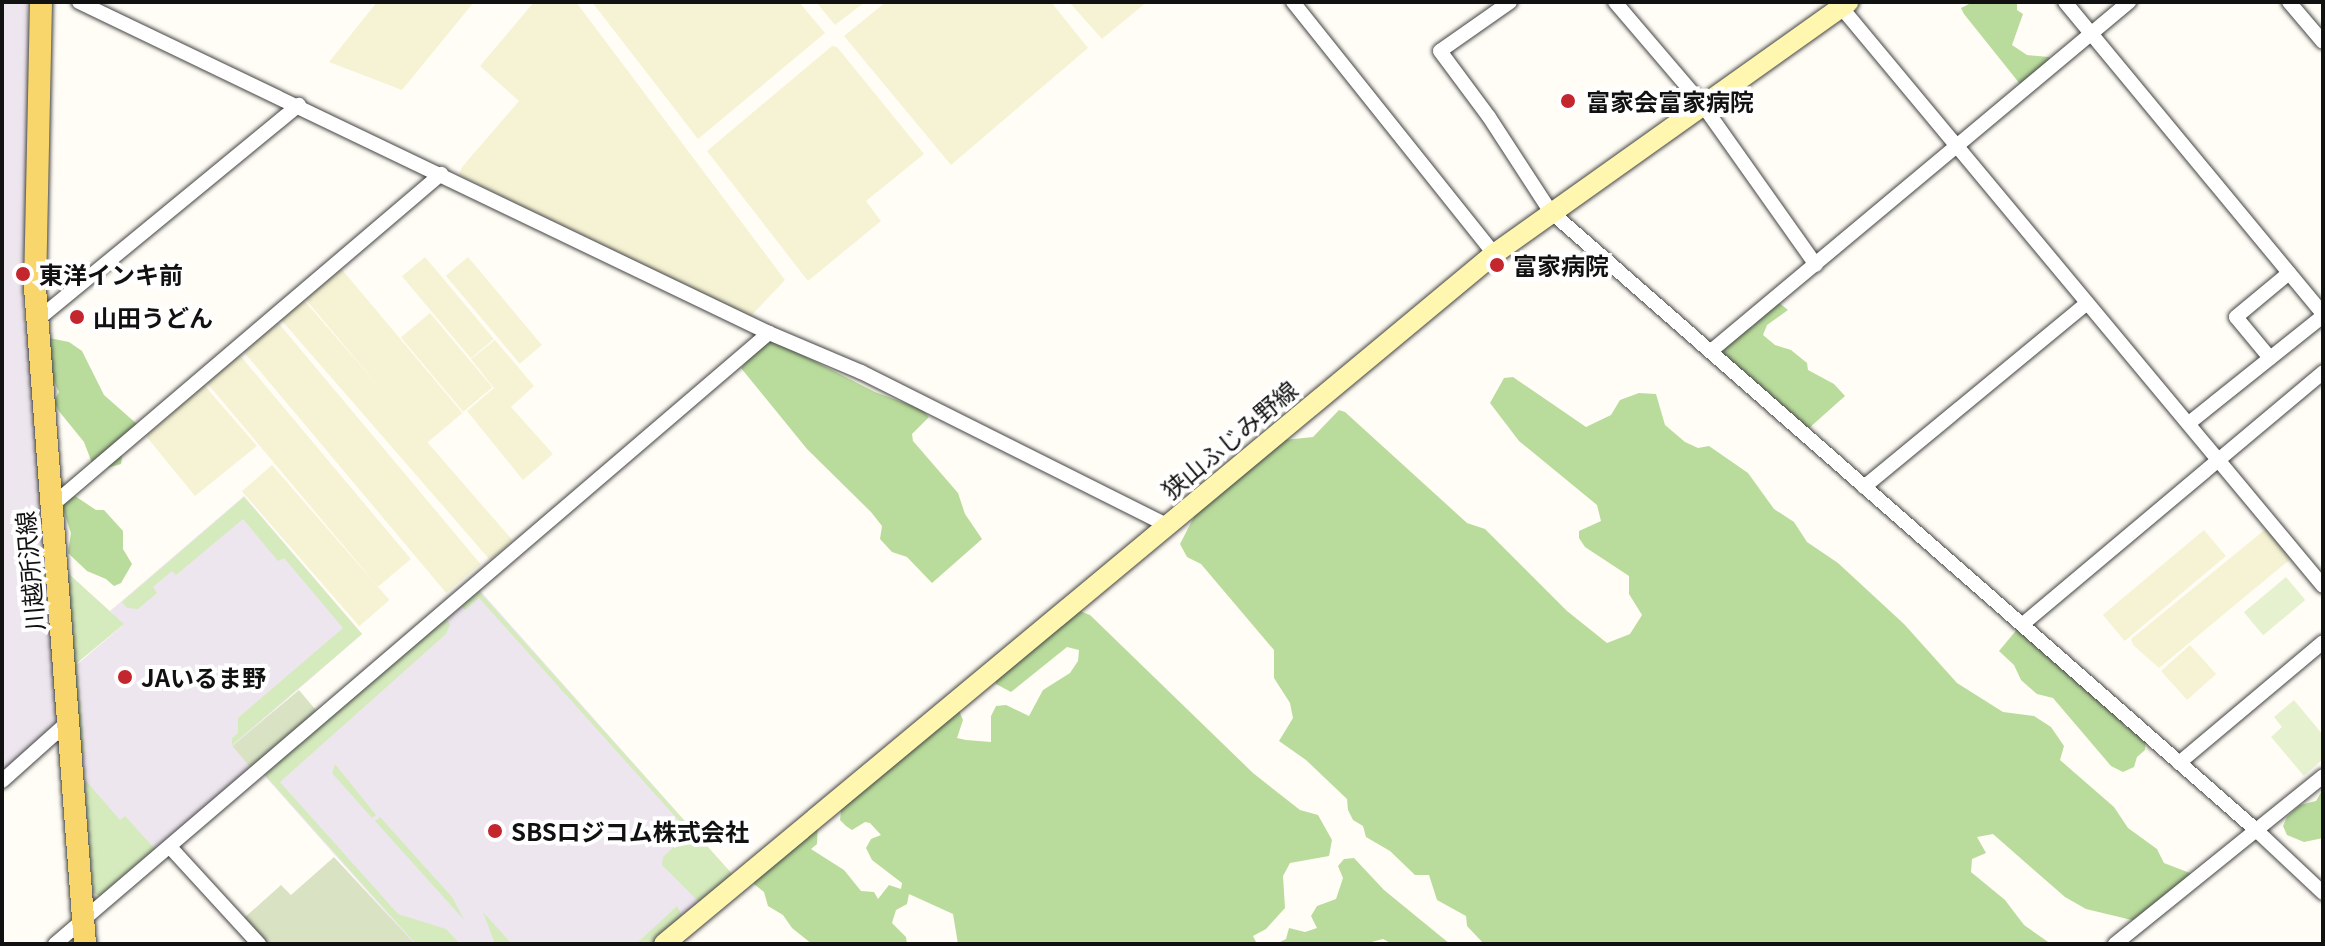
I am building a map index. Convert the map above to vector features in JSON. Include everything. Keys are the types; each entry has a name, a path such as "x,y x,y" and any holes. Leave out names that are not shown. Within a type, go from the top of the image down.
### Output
{"main road":[{"name":"川越所沢線","path":"41,2 35,255 37,320 85,944"},
{"name":"狭山ふじみ野線","path":"664,944 1494,254 1550,211 1845,3"}],"street":[{"path":"79,2 769,333 861,372 1167,525"},
{"path":"1293,2 1494,254"},
{"path":"1510,2 1440,51 1489,117 1550,211 2023,624 2323,893"},
{"path":"1615,2 1702,104 1816,265"},
{"path":"2065,2 2323,315 2189,423"},
{"path":"1711,351 2129,2"},
{"path":"2289,2 2323,42"},
{"path":"1845,3 1957,147 2323,586"},
{"path":"37,320 299,105"},
{"path":"50,507 441,174"},
{"path":"2270,358 2236,317 2289,273"},
{"path":"1864,487 2087,303"},
{"path":"55,944 769,333"},
{"path":"2023,624 2323,372"},
{"path":"2179,763 2323,642"},
{"path":"2,781 68,722"},
{"path":"2115,944 2323,776"},
{"path":"170,847 259,944"}],"shaded area":[{"path":"2,2 27,2 30,44 23,304 31,365 59,725 2,775"},
{"path":"377,2 474,2 402,90 329,62"},
{"path":"534,2 576,2 785,280 750,317 459,175 462,167 519,101 480,66"},
{"path":"592,2 799,2 825,33 698,139"},
{"path":"816,2 865,2 835,25"},
{"path":"886,2 1051,2 1088,48 951,165 844,36"},
{"path":"1069,2 1147,2 1102,39"},
{"path":"832,46 837,47 924,154 866,201 881,221 808,281 707,151"},
{"path":"425,257 494,339 471,358 402,276"},
{"path":"468,257 542,345 520,364 446,276"},
{"path":"339,266 462,413 426,443 303,296"},
{"path":"302,298 513,540 490,560 279,318"},
{"path":"430,313 492,387 463,412 401,337"},
{"path":"275,319 481,564 446,593 241,348"},
{"path":"495,340 534,386 511,407 553,454 523,480 467,411 494,388 471,359"},
{"path":"238,353 411,559 378,587 205,381"},
{"path":"204,385 257,446 195,496 146,436 175,411 173,407"},
{"path":"272,465 389,600 359,626 242,491"},
{"path":"244,496 362,634 233,746 252,769 148,856 84,782 74,667 123,625 110,611"},
{"path":"2267,528 2294,556 2159,668 2133,645 2131,639"},
{"path":"2204,530 2226,556 2125,641 2103,615"},
{"path":"477,587 732,874 653,944 414,944 263,774"},
{"path":"2190,645 2216,674 2187,700 2161,671"}],"green space":[{"path":"1973,2 2017,3 2017,10 2023,14 2012,45 2027,55 2049,57 2053,61 2020,84 1964,14 1961,8"},
{"path":"1778,302 1788,310 1767,325 1763,335 1775,345 1791,350 1807,363 1808,370 1834,384 1845,396 1808,429 1723,354 1728,342 1745,327 1752,327"},
{"path":"49,338 69,342 82,351 104,395 138,425 140,438 123,450 121,464 103,469 92,463 84,442 58,410 54,401 59,392 51,375"},
{"path":"769,338 875,392 921,409 929,417 912,434 913,441 958,493 965,514 982,539 932,583 907,557 892,552 880,539 882,526 871,512 807,449 741,368"},
{"path":"1513,377 1586,427 1611,415 1620,400 1639,393 1656,394 1665,425 1685,442 1698,448 1709,446 1748,473 1774,509 1794,522 1807,542 1838,563 1904,624 1957,683 2003,712 2034,716 2051,727 2064,746 2060,760 2114,807 2128,828 2157,849 2164,863 2195,875 2136,921 2086,909 2065,897 1993,834 1977,837 1986,853 1972,859 1971,872 2005,900 2024,925 2051,944 1484,944 1467,926 1466,916 1437,900 1429,875 1415,875 1390,851 1366,837 1363,826 1353,820 1348,810 1347,799 1306,760 1279,741 1293,718 1290,703 1274,678 1274,650 1201,564 1187,557 1180,544 1199,507 1284,440 1313,437 1339,410 1345,412 1467,523 1485,529 1567,611 1607,643 1630,634 1642,615 1629,594 1629,576 1585,547 1579,538 1579,531 1601,521 1597,505 1519,441 1490,403 1504,378"},
{"path":"75,496 96,510 104,510 123,531 123,549 132,564 121,583 114,586 87,571 68,553 71,533 63,509 64,501"},
{"path":"244,497 362,634 232,745 232,738 238,733 238,718 343,628 284,558 278,561 243,519 176,575 172,571 153,587 157,593 138,609 127,608 122,602"},
{"path":"69,574 124,624 77,663 85,754 81,754 66,575"},
{"path":"2286,577 2305,600 2263,635 2244,612"},
{"path":"477,589 733,875 701,904 662,865 663,857 689,832 479,598 465,610 461,606"},
{"path":"1080,611 1090,615 1253,773 1300,810 1318,815 1332,840 1329,856 1290,863 1283,876 1285,908 1266,929 1253,936 1257,944 958,944 953,914 909,894 907,904 896,910 892,923 906,937 907,944 812,944 792,928 783,915 768,906 764,892 754,884 754,876 818,820 817,844 811,849 844,870 861,891 874,892 878,899 889,885 901,889 902,883 872,860 866,848 871,839 881,835 870,823 865,822 852,830 846,826 840,820 842,802 958,708 963,720 957,738 966,740 991,742 991,716 996,706 1006,705 1029,716 1043,690 1070,673 1078,661 1079,650 1067,647 1011,692 996,684 995,677"},
{"path":"443,616 450,624 446,634 280,782 398,914 446,929 460,944 416,944 265,775"},
{"path":"2019,627 2117,713 2125,727 2132,726 2146,737 2145,750 2137,757 2134,767 2123,772 2111,766 2053,698 2037,694 2021,680 2014,665 1999,651"},
{"path":"299,690 319,714 252,770 232,746"},
{"path":"2294,700 2323,735 2323,759 2304,776 2271,737 2282,727 2274,717"},
{"path":"335,764 376,815 372,818 332,773"},
{"path":"87,782 120,820 125,816 155,849 100,896 93,893 84,783"},
{"path":"2323,789 2323,838 2304,842 2287,835 2283,826 2287,817 2300,805 2316,801"},
{"path":"380,817 452,897 465,921 375,821"},
{"path":"334,857 415,944 266,944 243,919 281,885 291,895"},
{"path":"1354,858 1384,890 1450,944 1392,944 1383,939 1364,944 1276,944 1286,939 1289,928 1305,932 1317,928 1311,916 1317,906 1336,899 1343,878 1338,866 1344,859"},
{"path":"677,906 683,917 653,944 636,944"},
{"path":"483,912 512,944 495,944"}],"place":[{"name":"富家会富家病院","path":"1568,101"},
{"name":"富家病院","path":"1497,265"},
{"name":"東洋インキ前","path":"23,274"},
{"name":"山田うどん","path":"77,317"},
{"name":"JAいるま野","path":"125,677"},
{"name":"SBSロジコム株式会社","path":"495,831"}]}
